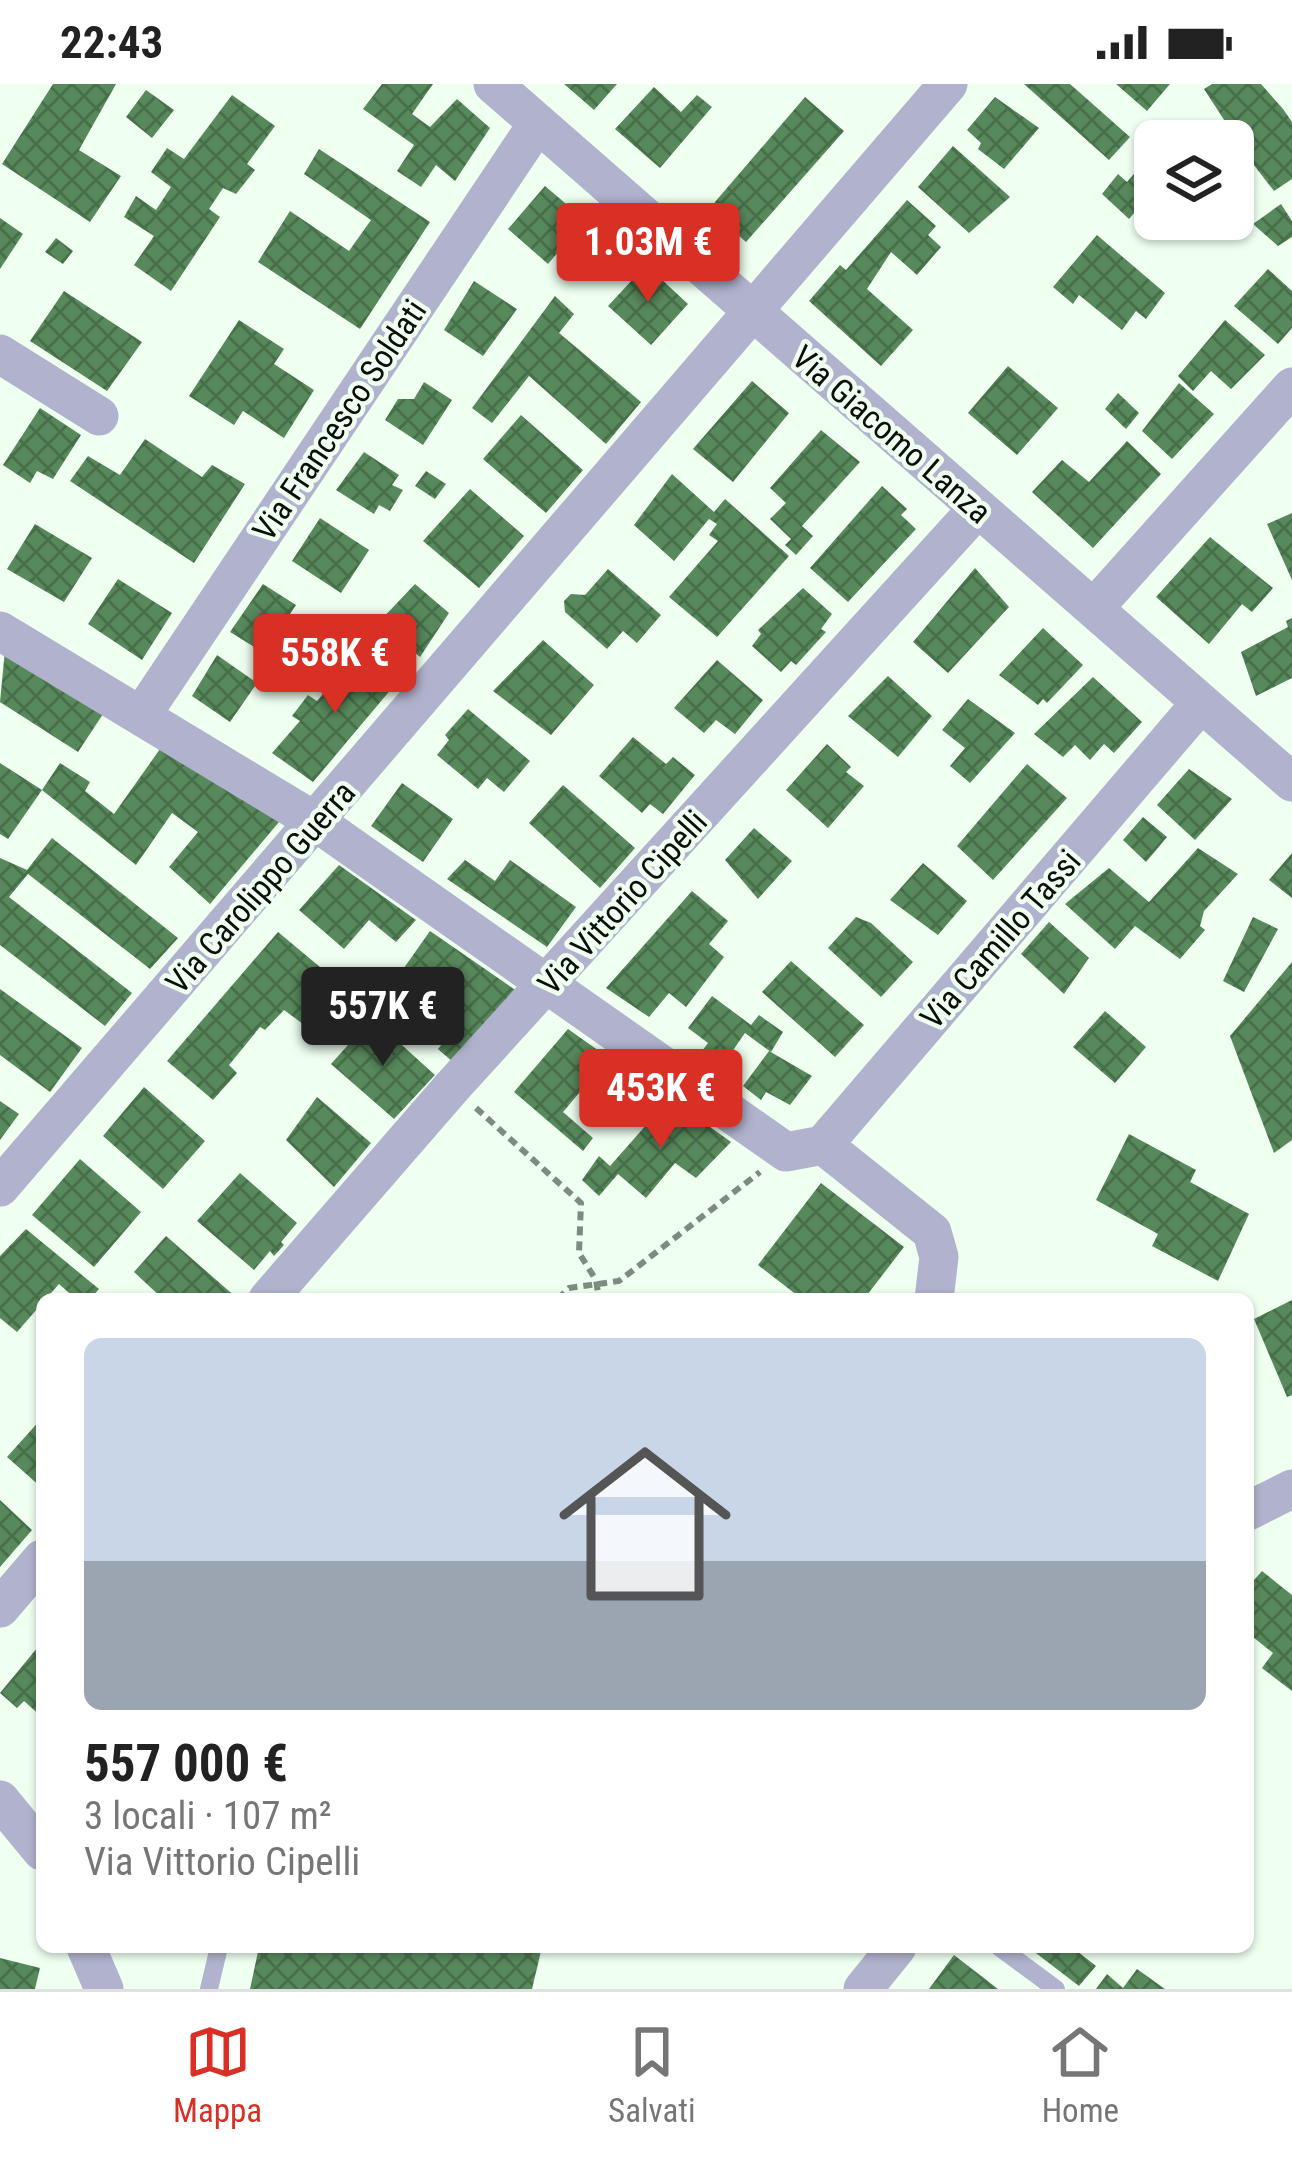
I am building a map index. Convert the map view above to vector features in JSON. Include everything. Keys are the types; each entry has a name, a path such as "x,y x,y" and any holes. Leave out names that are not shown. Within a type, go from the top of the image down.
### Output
{"street":[{"name":"Via Giacomo Lanza","path":"494,84 1292,782"},
{"name":"Via Carolippo Guerra","path":"0,1187 948,84"},
{"name":"Via Francesco Soldati","path":"141,716 538,123"},
{"path":"0,354 99,416"},
{"path":"1094,608 1292,387"},
{"name":"Via Vittorio Cipelli","path":"273,1293 452,1087 978,508"},
{"path":"0,631 316,822 544,987 932,1232 939,1257 935,1293"},
{"name":"Via Camillo Tassi","path":"805,1148 1200,704"},
{"path":"1254,1508 1292,1490"},
{"path":"0,1608 36,1566"},
{"path":"0,1800 36,1844"},
{"path":"89,1953 104,1989"},
{"path":"862,1989 892,1953"}],"lane":[{"path":"209,1989 218,1953"},
{"path":"1007,1953 1056,1989"}],"path":[{"path":"452,1087 580,1203 579,1253 596,1280 598,1293"},
{"path":"564,1293 596,1280 619,1281 805,1148"}],"building":[{"path":"53,84 116,84 79,150 121,176 90,222 2,164"},
{"path":"382,84 433,84 412,114 430,127 457,99 490,128 455,181 436,165 421,187 397,171 414,145 363,109"},
{"path":"564,84 617,84 594,110"},
{"path":"1024,84 1070,84 1130,137 1109,160"},
{"path":"1116,84 1170,84 1147,111"},
{"path":"1212,84 1261,84 1292,122 1292,179 1274,191 1254,165 1254,120 1224,120 1204,89"},
{"path":"654,87 681,112 697,95 712,107 660,168 615,129"},
{"path":"146,90 174,110 152,138 126,117"},
{"path":"232,95 275,126 247,164 255,170 236,194 223,188 209,209 220,217 171,291 134,265 154,236 124,217 136,196 156,210 171,187 151,172 167,148 184,159"},
{"path":"805,97 844,131 746,242 709,209"},
{"path":"995,97 1039,128 1004,169 978,149 981,143 967,130"},
{"path":"953,146 1010,197 969,233 918,187"},
{"path":"319,149 430,222 360,329 258,262 290,211 349,251 371,220 304,174"},
{"path":"1118,174 1127,182 1134,174 1134,213 1129,219 1102,194"},
{"path":"545,186 585,220 548,264 508,229"},
{"path":"907,200 936,226 928,235 941,247 917,275 891,252 867,289 913,330 881,366 809,301 840,265 846,270"},
{"path":"1281,204 1292,221 1292,237 1278,246 1254,223"},
{"path":"0,218 23,234 0,269"},
{"path":"1097,235 1165,293 1146,319 1136,311 1122,330 1079,295 1073,304 1053,287"},
{"path":"56,238 73,251 63,264 45,252"},
{"path":"646,265 688,304 651,345 608,306"},
{"path":"1268,269 1292,291 1292,328 1278,344 1234,306"},
{"path":"474,281 517,309 483,356 444,330"},
{"path":"64,291 142,342 107,391 30,341"},
{"path":"555,296 574,314 559,333 641,402 606,444 529,376 492,423 472,408"},
{"path":"239,320 284,349 274,364 314,390 284,438 243,411 234,425 189,396"},
{"path":"1225,320 1265,355 1231,389 1211,371 1193,391 1178,376"},
{"path":"1008,366 1058,408 1017,455 968,413"},
{"path":"752,381 789,413 733,482 693,449"},
{"path":"424,382 452,400 423,445 385,420 398,399 414,399"},
{"path":"1179,383 1214,414 1172,459 1142,431"},
{"path":"1118,393 1139,413 1126,429 1105,409"},
{"path":"40,408 81,435 53,479 37,471 30,483 3,465"},
{"path":"521,415 583,470 546,513 483,459"},
{"path":"821,430 860,462 802,526 813,536 796,555 785,545 791,539 770,519 786,503 770,488"},
{"path":"145,439 202,477 212,465 245,484 194,563 70,481 88,456 120,475"},
{"path":"1127,441 1161,474 1093,548 1032,492 1062,460 1089,482"},
{"path":"364,452 399,475 392,485 403,490 390,511 379,505 374,514 336,490"},
{"path":"426,471 446,484 435,499 415,486"},
{"path":"672,474 714,512 725,499 789,556 717,637 669,597 718,541 709,535 717,524 709,519 674,561 634,525"},
{"path":"882,486 907,509 901,515 916,529 848,602 810,568"},
{"path":"470,489 524,536 479,588 423,541"},
{"path":"1292,513 1292,580 1267,524"},
{"path":"320,518 369,550 341,593 292,561"},
{"path":"35,524 92,558 64,602 7,569"},
{"path":"1210,537 1273,588 1252,612 1242,604 1209,644 1156,597"},
{"path":"975,568 1009,607 948,673 913,642"},
{"path":"608,569 661,615 637,643 623,631 607,649 565,612 564,601 571,594 585,595"},
{"path":"118,579 172,613 142,660 88,624"},
{"path":"263,584 296,605 264,653 230,632"},
{"path":"415,584 449,613 420,657 379,622"},
{"path":"803,588 832,614 821,629 826,632 796,665 791,661 781,672 752,646 761,634 758,630"},
{"path":"1292,618 1292,678 1256,696 1241,652 1288,627 1286,621"},
{"path":"1043,628 1083,665 1047,703 1043,699 1038,705 999,675"},
{"path":"543,640 594,685 551,735 493,691"},
{"path":"362,649 398,681 313,782 272,753 300,721 292,716 308,695 317,701"},
{"path":"5,650 107,708 78,752 0,702"},
{"path":"217,655 257,683 230,722 192,696"},
{"path":"717,660 763,700 735,734 716,720 704,733 674,708"},
{"path":"888,676 932,716 898,757 848,716"},
{"path":"1093,677 1142,722 1114,753 1104,744 1090,760 1075,745 1063,757 1034,734"},
{"path":"968,699 1015,733 970,783 950,766 965,748 942,730"},
{"path":"468,709 530,761 504,792 487,778 478,789 437,755 449,740 445,735"},
{"path":"633,737 666,764 673,757 695,775 663,814 650,804 642,813 599,776"},
{"path":"165,742 279,822 210,904 169,867 198,832 172,813 136,865 42,790 60,763 90,782 85,791 114,814"},
{"path":"827,744 851,767 846,772 864,786 828,828 786,790"},
{"path":"0,763 42,790 8,839 0,834"},
{"path":"1027,764 1067,798 993,880 957,846"},
{"path":"1189,769 1232,799 1195,840 1157,805"},
{"path":"402,783 453,819 423,862 371,826"},
{"path":"563,785 635,848 600,888 529,823"},
{"path":"1143,817 1167,837 1146,862 1123,840"},
{"path":"754,828 792,861 758,899 725,860"},
{"path":"52,838 178,938 150,969 28,874 9,897 132,993 105,1026 0,945 0,858 27,870"},
{"path":"1198,848 1238,874 1204,911 1200,926 1205,930 1180,959 1135,926 1115,949 1065,904 1109,868 1149,902"},
{"path":"1292,853 1292,898 1269,880"},
{"path":"465,860 495,881 510,860 576,907 547,947 447,879"},
{"path":"923,863 967,901 938,935 890,900"},
{"path":"339,865 416,920 396,942 369,920 344,949 299,910"},
{"path":"692,891 728,921 709,944 724,957 686,1007 669,993 649,1017 606,988"},
{"path":"856,917 871,923 913,962 881,997 828,948"},
{"path":"1253,917 1278,929 1244,992 1223,981"},
{"path":"1049,922 1089,958 1064,994 1021,954"},
{"path":"430,931 524,996 461,1069 438,1049 462,1020 399,975"},
{"path":"278,932 338,982 303,1024 284,1010 265,1030 260,1027 229,1065 237,1073 213,1100 167,1061"},
{"path":"791,961 864,1025 835,1057 762,992"},
{"path":"1292,962 1292,1140 1274,1153 1230,1036"},
{"path":"361,982 382,1000 366,1018 346,1001"},
{"path":"0,989 82,1048 50,1092 0,1055"},
{"path":"712,996 751,1025 759,1015 783,1032 771,1052 745,1033 720,1069 699,1055 708,1043 688,1028"},
{"path":"1105,1011 1146,1047 1115,1083 1073,1047"},
{"path":"372,1018 435,1075 394,1119 331,1064"},
{"path":"568,1029 643,1082 614,1115 585,1086 563,1112 593,1138 583,1151 514,1092"},
{"path":"769,1051 812,1076 790,1105 766,1092 761,1100 743,1086"},
{"path":"144,1087 205,1141 163,1189 103,1136"},
{"path":"317,1097 371,1143 334,1187 286,1140"},
{"path":"670,1098 731,1142 696,1178 675,1163 646,1198 618,1174 599,1196 582,1180 599,1156 610,1166"},
{"path":"0,1101 19,1114 0,1140"},
{"path":"1129,1134 1196,1170 1190,1182 1249,1214 1218,1281 1152,1246 1158,1234 1096,1200"},
{"path":"80,1159 141,1212 94,1267 32,1215"},
{"path":"240,1173 297,1223 274,1256 270,1251 254,1270 197,1221"},
{"path":"821,1183 904,1247 869,1293 794,1293 758,1265"},
{"path":"26,1229 99,1289 69,1293 59,1284 51,1293 36,1293 36,1310 17,1332 0,1318 0,1256"},
{"path":"166,1236 231,1293 157,1293 134,1272"},
{"path":"1292,1300 1292,1395 1287,1397 1254,1319"},
{"path":"36,1425 36,1483 7,1457"},
{"path":"0,1500 32,1530 0,1567"},
{"path":"1262,1571 1292,1595 1292,1691 1262,1668 1273,1653 1254,1638 1254,1580"},
{"path":"36,1649 36,1712 24,1701 17,1708 0,1693"},
{"path":"258,1953 541,1953 532,1989 250,1989"},
{"path":"1036,1953 1080,1953 1096,1966 1079,1986"},
{"path":"954,1955 998,1989 929,1989"},
{"path":"0,1958 40,1968 35,1989 0,1989"},
{"path":"1137,1969 1165,1989 1096,1989 1107,1974 1123,1988"}]}
